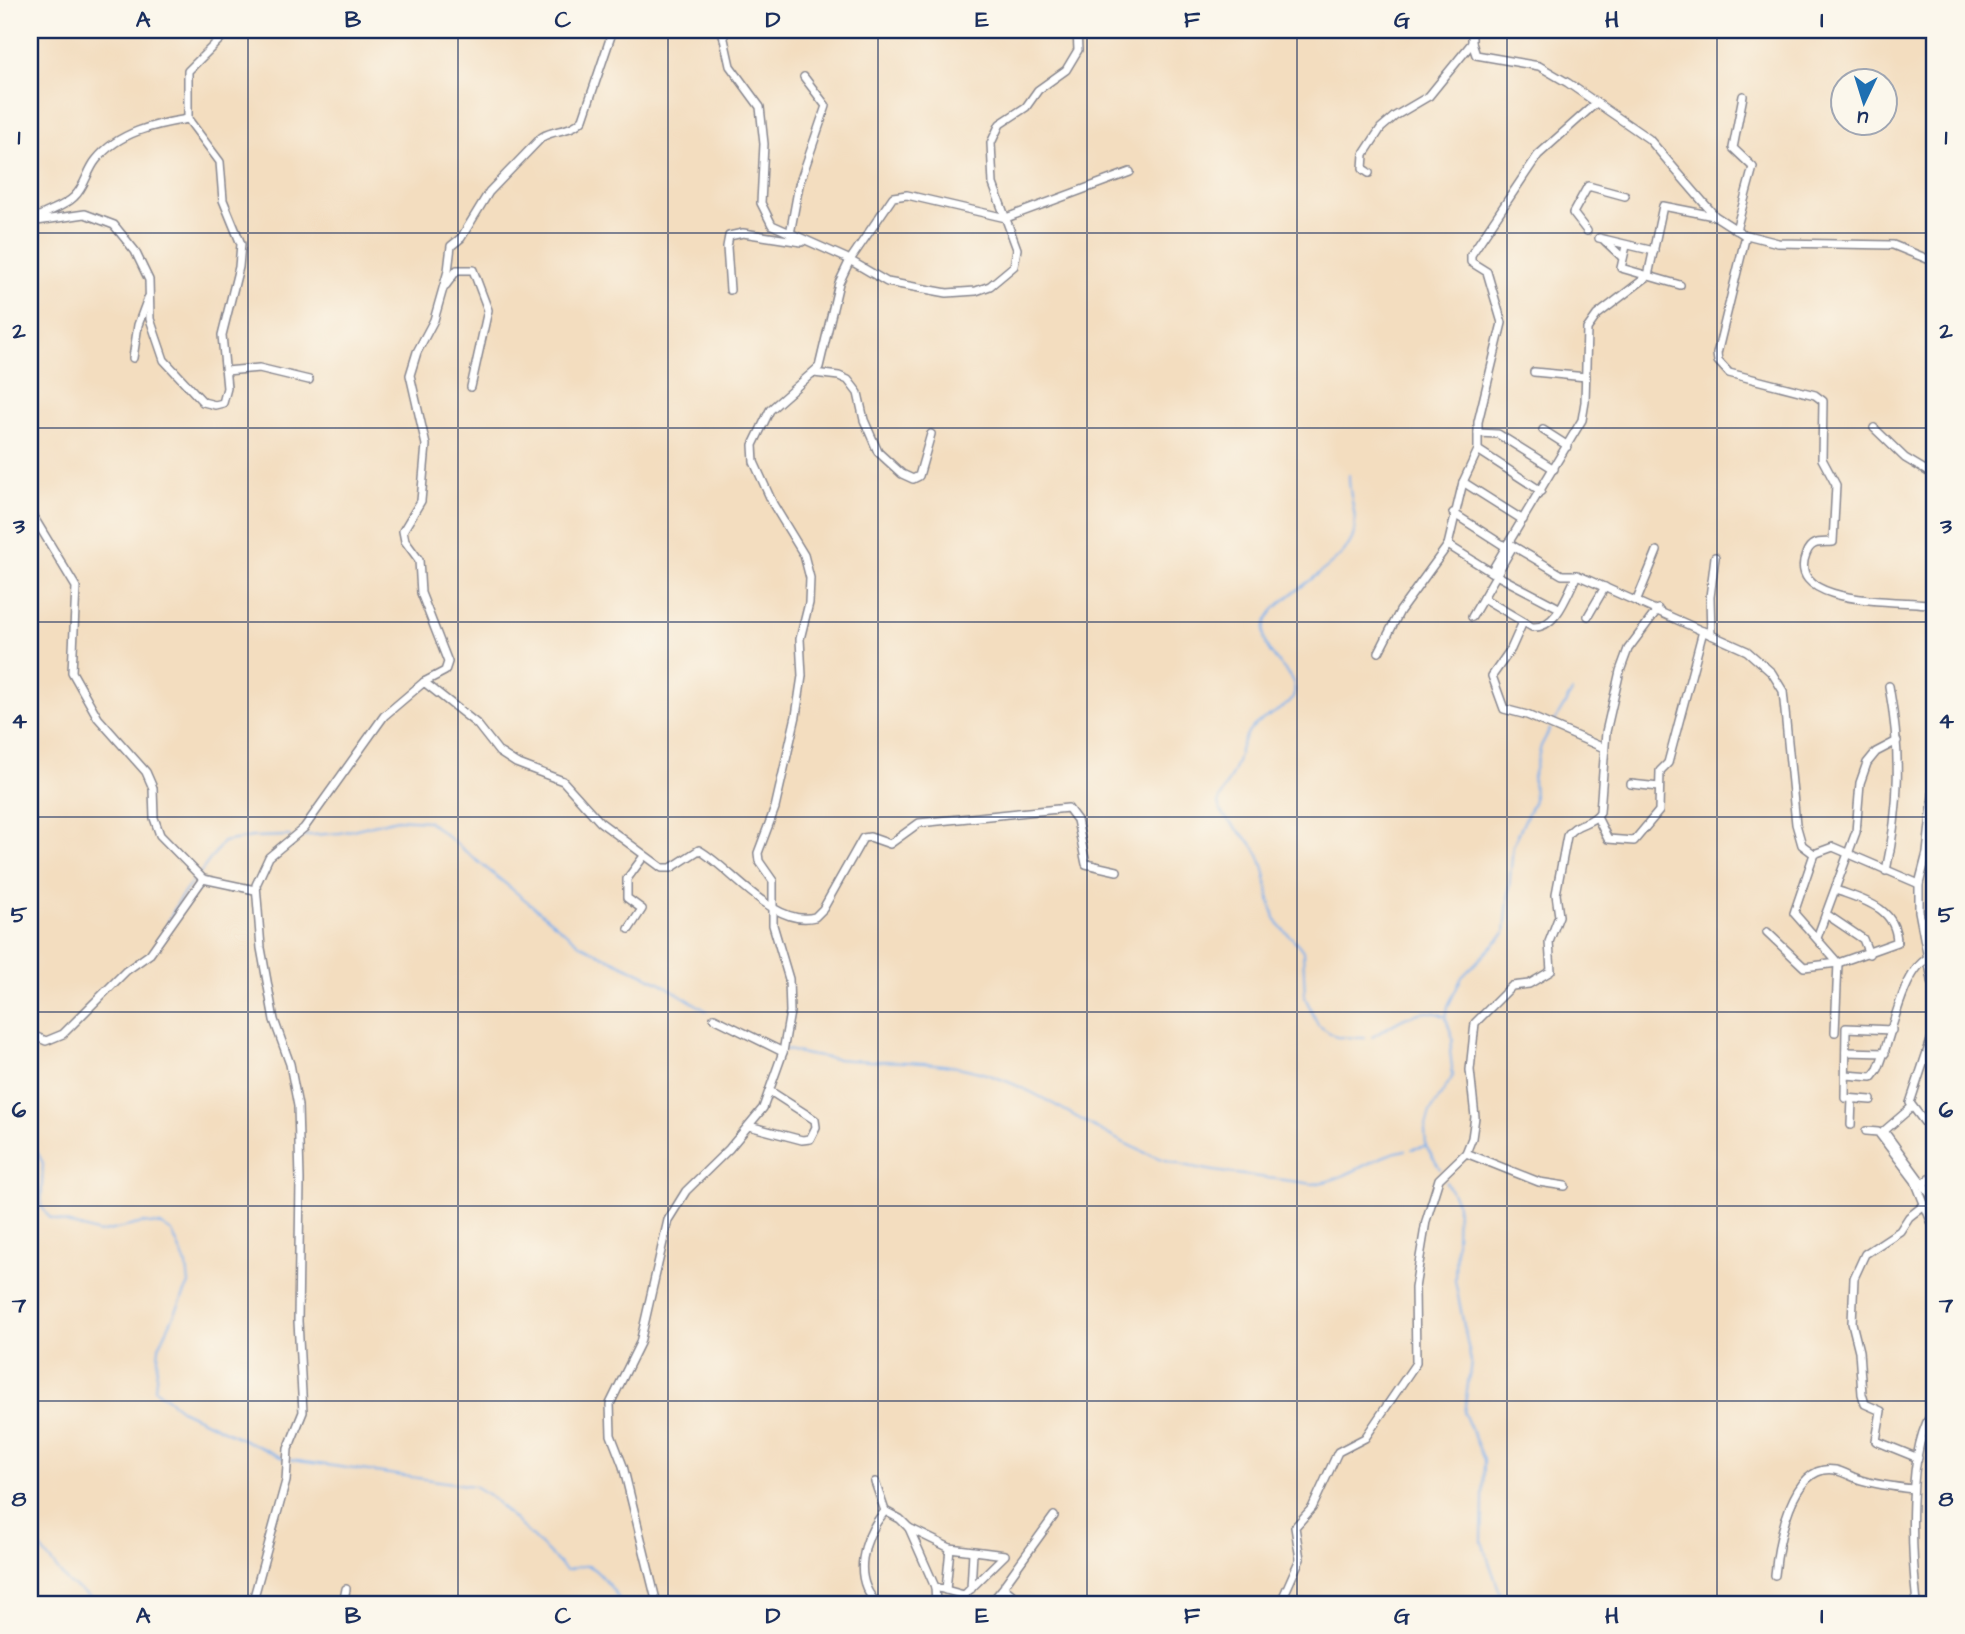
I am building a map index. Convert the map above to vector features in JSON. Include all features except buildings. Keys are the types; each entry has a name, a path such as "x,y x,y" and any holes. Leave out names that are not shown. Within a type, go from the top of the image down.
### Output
{"street":[{"path":"31,222 85,214 105,220 122,233 135,251 149,280 150,319 164,360 203,402 220,405 226,395 222,335 239,267 241,244 223,200 220,162 188,119 188,71 229,30"},
{"path":"252,1604 286,1481 288,1449 303,1412 298,1321 298,1106 290,1064 274,1020 261,948 256,890 270,856 304,828 384,716 424,682 445,671 448,662 421,593 419,561 405,541 403,531 421,502 426,444 410,375 417,352 434,320 439,293 448,271 451,246 461,238 489,192 542,137 550,132 571,128 583,119 613,30"},
{"path":"722,30 730,66 760,107 764,144 761,185 764,211 772,225 850,260 887,282 947,293 976,291 999,281 1014,266 1017,249 993,184 991,143 999,124 1026,107 1038,90 1066,70 1078,50 1077,30"},
{"path":"1472,30 1474,53 1480,57 1546,69 1595,104 1630,124 1661,150 1715,216 1736,230 1778,243 1893,245 1935,262"},
{"path":"1369,173 1363,169 1362,161 1373,138 1395,116 1429,96 1472,43"},
{"path":"790,234 802,175 826,106 804,77"},
{"path":"1736,230 1753,167 1733,148 1743,96"},
{"path":"1379,652 1400,611 1448,545 1463,482 1478,450 1478,422 1502,315 1487,272 1471,262 1471,255 1538,155 1595,104"},
{"path":"31,222 47,210 74,197 96,160 120,141 151,126 188,119"},
{"path":"657,1604 622,1466 611,1435 610,1404 640,1343 663,1239 675,1207 749,1126 770,1091 783,1052 790,1012 790,986 776,938 772,906 773,881 759,861 758,853 775,808 796,716 802,676 800,639 809,603 810,578 804,555 773,504 752,454 755,436 770,410 822,363 839,283 850,260 887,202 898,195 1006,218 1130,172"},
{"path":"1587,231 1573,213 1588,186 1625,196"},
{"path":"1472,617 1522,520 1581,420 1587,377 1585,334 1590,324 1648,276 1663,206 1715,216"},
{"path":"730,290 727,247 729,236 734,233 812,243"},
{"path":"1746,234 1717,354 1718,361 1729,373 1815,395 1823,401 1822,459 1836,485 1835,534 1833,542 1816,543 1808,547 1802,565 1805,574 1820,586 1857,600 1935,605"},
{"path":"1622,257 1601,239 1654,251"},
{"path":"1626,246 1621,268 1679,285"},
{"path":"439,293 457,270 473,270 488,310 471,387"},
{"path":"134,358 138,325 149,295"},
{"path":"226,372 259,368 309,380"},
{"path":"1534,372 1587,377"},
{"path":"814,373 844,378 855,388 875,449 905,476 914,479 919,476 931,434"},
{"path":"1874,428 1905,458 1935,476"},
{"path":"1543,430 1568,446"},
{"path":"1479,433 1498,434 1553,468"},
{"path":"1478,450 1541,491"},
{"path":"1463,482 1522,520"},
{"path":"30,511 76,587 70,664 74,677 98,718 146,772 153,788 154,818 160,835 203,879 256,890"},
{"path":"1454,513 1562,575 1577,575 1747,651 1779,680 1783,691 1791,752 1796,824 1802,845 1813,856"},
{"path":"1448,545 1494,574 1559,608"},
{"path":"1637,600 1657,551"},
{"path":"1597,817 1608,839 1637,840 1659,811 1660,771 1668,763 1707,633 1715,557"},
{"path":"1483,598 1532,627 1545,626 1559,608 1577,575"},
{"path":"1588,616 1605,587"},
{"path":"1280,1604 1300,1559 1295,1527 1312,1508 1338,1452 1365,1438 1416,1363 1415,1288 1426,1220 1439,1179 1466,1153 1471,1144 1475,1117 1470,1070 1475,1023 1512,986 1529,984 1551,971 1549,942 1559,916 1556,894 1567,836 1573,828 1597,817 1601,806 1604,748 1623,660 1635,638 1658,609"},
{"path":"1523,622 1511,649 1492,676 1504,709 1527,715 1604,748"},
{"path":"424,682 477,724 506,758 553,775 571,787 592,815 644,856 668,869 699,850 772,906 798,917 815,916 846,871 863,838 870,837 890,844 919,823 958,817 1068,808 1077,820 1086,864 1117,871"},
{"path":"1886,871 1898,814 1898,740 1889,686"},
{"path":"1817,938 1858,825 1860,783 1867,763 1876,752 1898,740"},
{"path":"1935,778 1927,853 1919,884 1919,911 1928,958 1934,1031 1911,1105 1884,1131 1935,1201"},
{"path":"1632,784 1659,787"},
{"path":"1835,1032 1838,963 1794,913 1813,856 1833,847 1919,884"},
{"path":"629,929 642,909 627,898 626,882 644,856"},
{"path":"30,1034 46,1041 63,1034 126,971 150,954 203,879"},
{"path":"1767,932 1804,967 1838,963 1897,942 1894,925 1888,915 1873,904 1836,890"},
{"path":"1826,914 1863,939 1869,954"},
{"path":"1846,1075 1872,1077 1885,1053 1917,964 1928,958"},
{"path":"714,1018 783,1052"},
{"path":"1871,1100 1845,1098 1846,1028 1892,1030"},
{"path":"1846,1052 1885,1053"},
{"path":"749,1126 802,1140 810,1139 816,1127 815,1120 770,1091"},
{"path":"1851,1125 1852,1099"},
{"path":"1911,1105 1935,1136"},
{"path":"1866,1131 1878,1132 1915,1181 1935,1231"},
{"path":"1466,1153 1539,1182 1566,1186"},
{"path":"1923,1184 1935,1175"},
{"path":"1918,1458 1876,1441 1881,1413 1866,1404 1861,1394 1859,1351 1852,1323 1851,1294 1858,1266 1865,1254 1900,1231 1909,1217 1923,1206"},
{"path":"1917,1604 1913,1489 1921,1438 1935,1409"},
{"path":"1775,1575 1783,1524 1805,1480 1812,1473 1836,1471 1884,1486 1913,1489"},
{"path":"875,1482 885,1511 900,1519 909,1528 950,1548 1005,1555 955,1604"},
{"path":"878,1604 867,1595 863,1584 863,1560 869,1535 885,1511"},
{"path":"990,1604 1054,1516"},
{"path":"909,1528 935,1587 936,1604"},
{"path":"946,1591 950,1548"},
{"path":"971,1587 973,1552"},
{"path":"935,1587 946,1591 971,1587"},
{"path":"1004,1587 1024,1604"},
{"path":"343,1604 346,1589"}],"waterway":[{"path":"1349,475 1355,526 1349,545 1328,567 1275,608 1264,631 1270,652 1294,685 1294,694 1287,704 1257,723 1248,733 1218,804 1225,817 1256,850 1263,866 1275,918 1303,951 1305,997 1318,1025 1336,1037 1365,1038"},
{"path":"1553,724 1572,692"},
{"path":"1426,1146 1425,1130 1430,1112 1453,1076 1450,1051 1453,1039 1446,1018 1448,1006 1462,977 1505,933 1513,846 1534,800 1533,777 1541,746 1550,729"},
{"path":"299,836 340,833 397,819 428,821 581,945 659,982 707,1011"},
{"path":"200,873 223,842 252,837 290,836"},
{"path":"168,922 180,898 196,877"},
{"path":"1372,1037 1416,1014 1425,1012 1444,1016"},
{"path":"785,1049 833,1058 931,1064 979,1072 1043,1098 1146,1153 1206,1170 1312,1184 1338,1178 1382,1157 1405,1150"},
{"path":"30,1139 43,1163 41,1206 50,1218 99,1233 143,1223 161,1225 172,1232 187,1266 189,1284 159,1347 155,1389 183,1411 285,1459"},
{"path":"1412,1149 1426,1146 1440,1169"},
{"path":"1446,1182 1457,1202 1455,1280 1471,1362 1464,1413 1484,1460 1482,1542 1504,1604"},
{"path":"291,1460 474,1486 489,1495 566,1570 585,1566 592,1568 612,1589 621,1604"},
{"path":"30,1535 68,1583 101,1604"}]}
